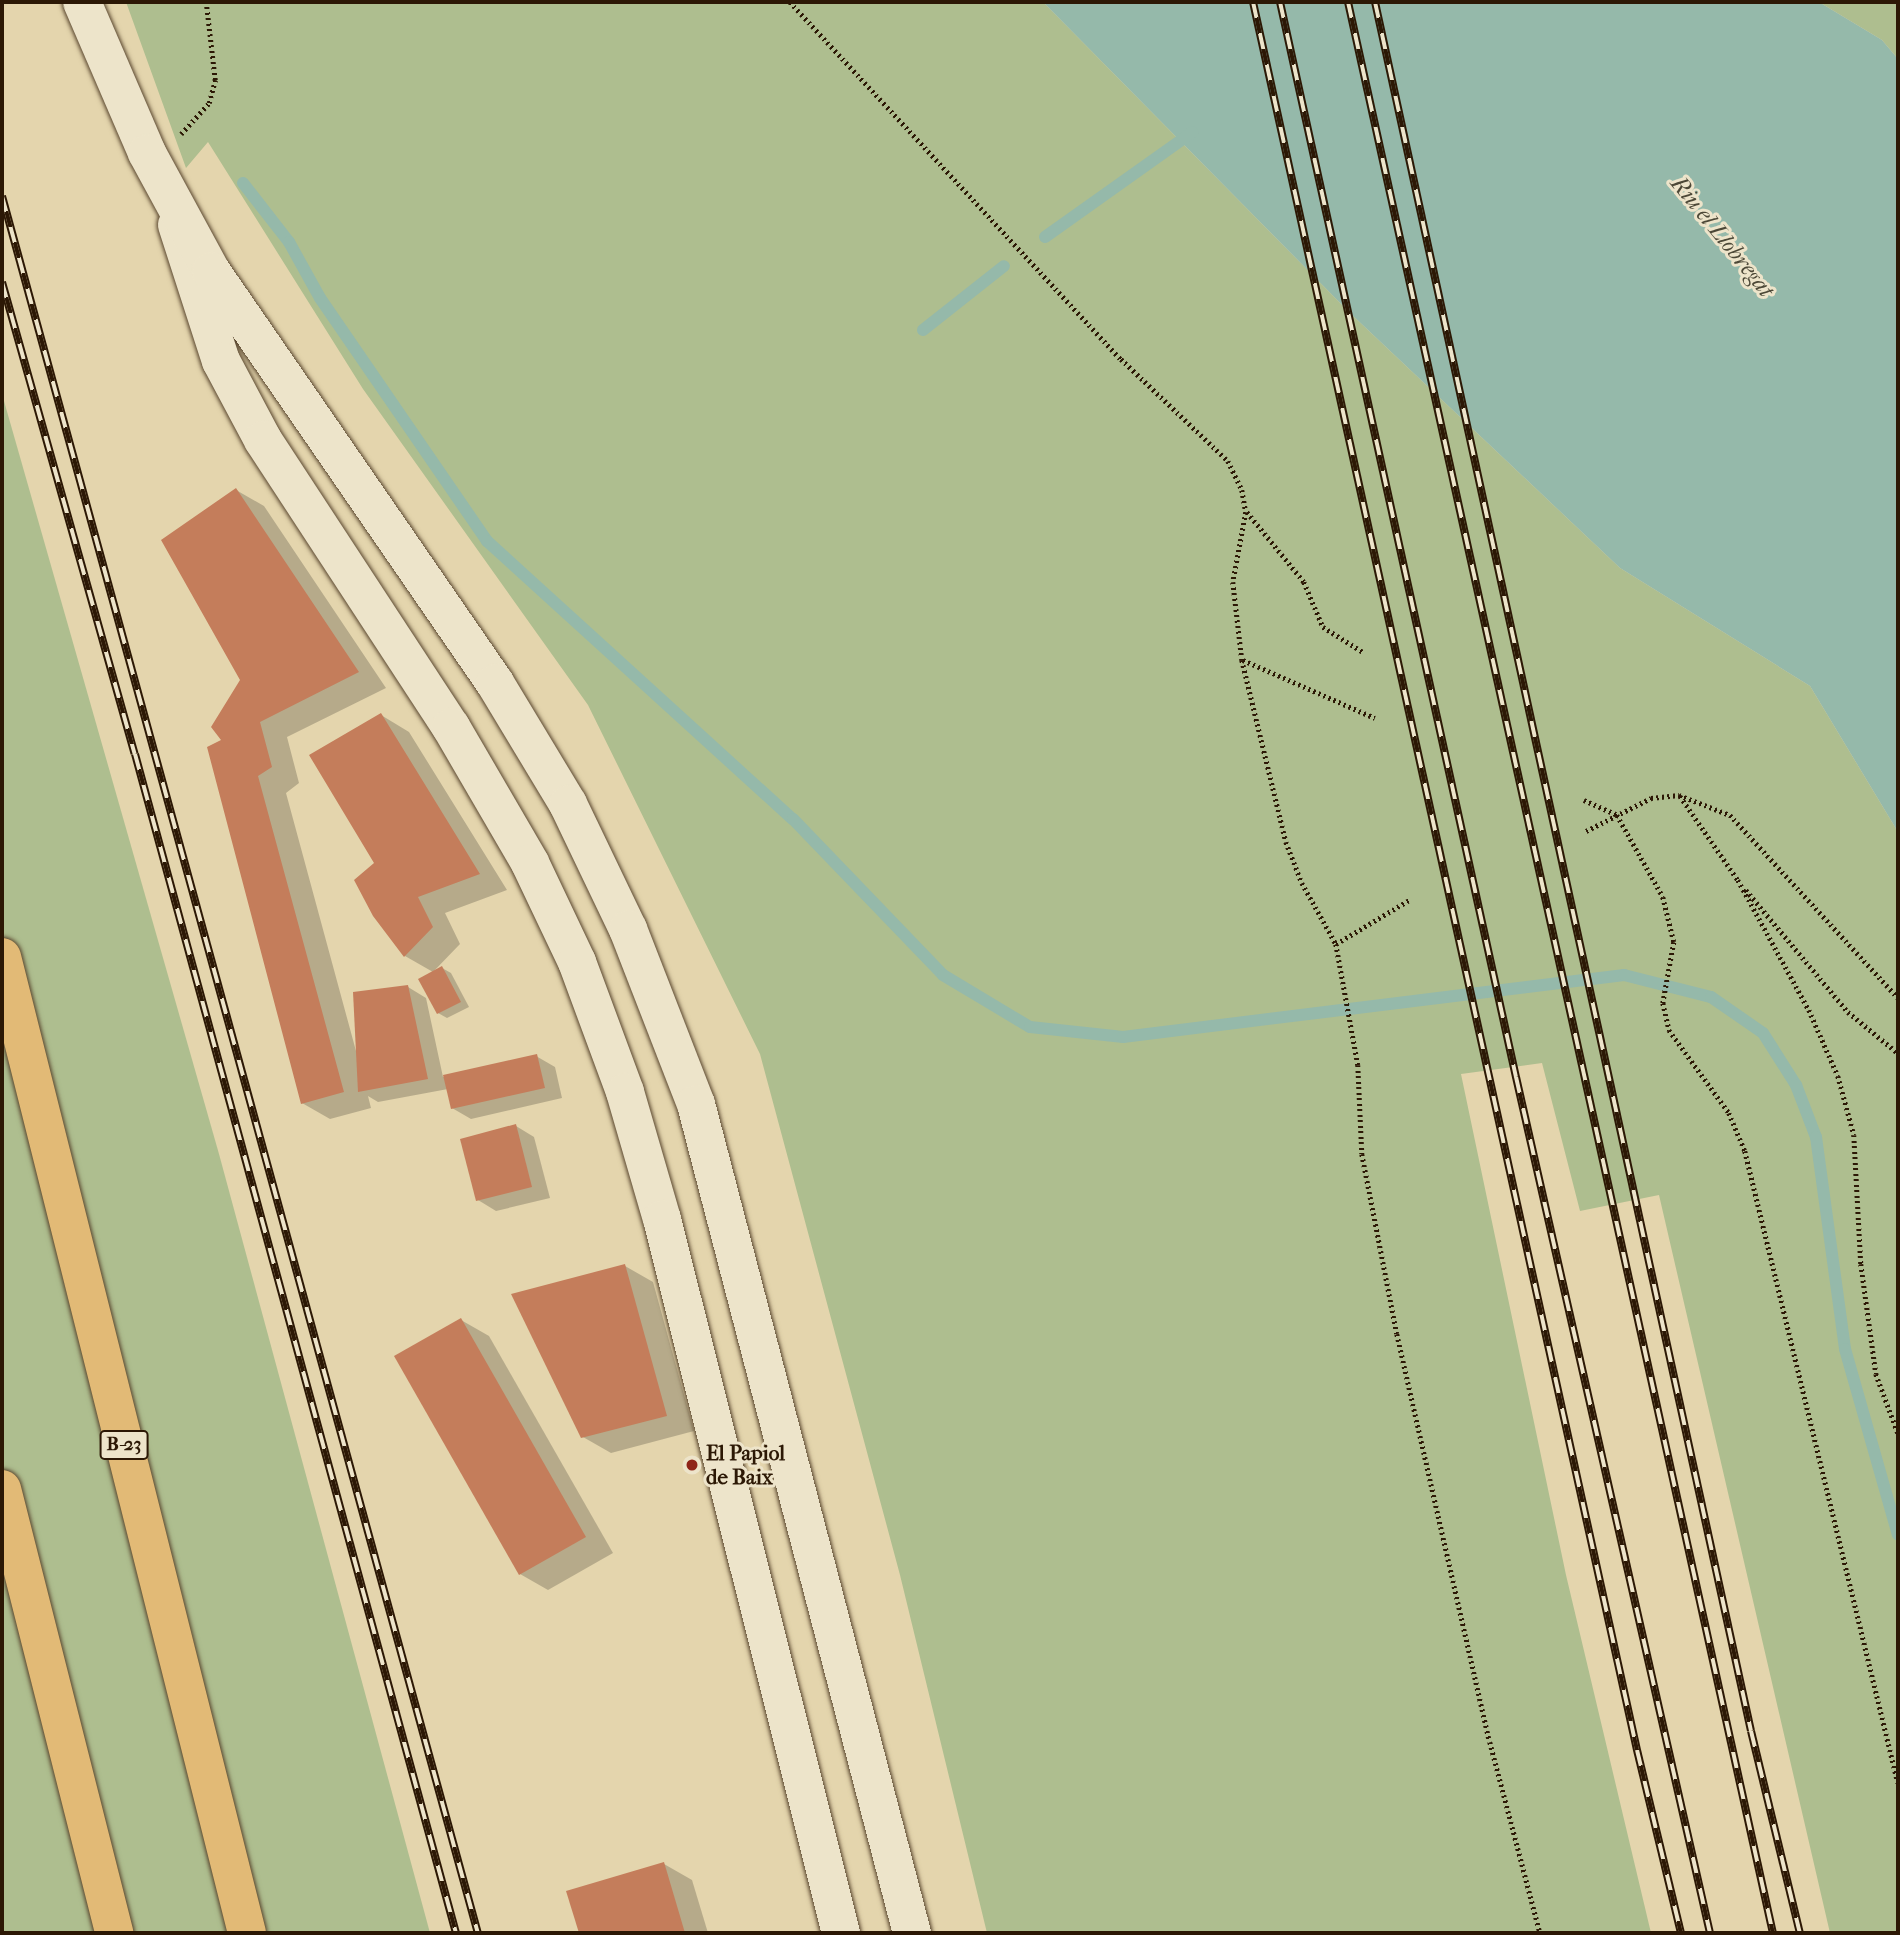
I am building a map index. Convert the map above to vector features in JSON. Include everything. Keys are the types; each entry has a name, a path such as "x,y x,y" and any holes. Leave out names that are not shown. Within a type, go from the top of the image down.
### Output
{"highway":[{"name":"B-23","path":"2,957 247,1933"},
{"path":"2,1489 114,1933"}],"main road":[{"path":"82,2 169,199 225,293 495,683 568,804 628,929 696,1104 912,1933"},
{"path":"169,199 221,361 263,440 451,727 530,863 577,962 625,1092 662,1219 841,1933"}],"path":[{"path":"147,153 184,132 209,103 215,56 206,2"},
{"path":"790,2 1121,359 1228,461 1246,512 1304,582 1323,626 1363,652"},
{"path":"1246,512 1233,582 1242,660 1286,842 1302,883 1336,944 1354,1030 1362,1154 1397,1334 1489,1742 1539,1933"},
{"path":"1242,660 1375,718"},
{"path":"1679,795 1738,880 1848,1012 1898,1053"},
{"path":"1586,831 1651,799 1679,795 1730,815 1898,998"},
{"path":"1584,800 1617,815 1663,897 1674,942 1663,1003 1669,1030 1729,1113 1745,1151 1898,1783"},
{"path":"1738,880 1809,1010 1838,1076 1854,1135 1861,1264 1876,1374 1898,1433"},
{"path":"1336,944 1411,898"}],"shaded area":[{"path":"126,2 1043,2 1351,314 1620,568 1810,686 1898,832 1898,1933 1830,1933 1659,1195 1580,1211 1542,1063 1461,1074 1566,1575 1651,1933 987,1933 900,1575 760,1054 588,705 363,389 208,142 186,168"},
{"path":"1819,2 1898,2 1898,59 1882,40"},
{"path":"2,394 219,1154 430,1933 2,1933"}],"water":[{"name":"Riu el Llobregat","path":"1043,2 1819,2 1882,40 1898,59 1898,832 1810,686 1620,568 1351,314"}],"building":[{"path":"236,488 359,672 260,722 272,767 258,776 344,1092 301,1104 207,747 221,740 211,727 240,680 161,540"},
{"path":"381,713 480,874 418,897 433,927 404,957 373,916 354,880 374,863 309,755"},
{"path":"442,966 461,1002 437,1014 418,979"},
{"path":"408,985 428,1079 358,1092 353,992"},
{"path":"537,1054 545,1088 451,1109 443,1075"},
{"path":"516,1124 532,1187 476,1201 460,1139"},
{"path":"625,1264 667,1416 581,1438 511,1294"},
{"path":"461,1318 586,1537 519,1575 394,1356"},
{"path":"664,1862 685,1933 579,1933 566,1891"}],"waterway":[{"path":"1045,237 1193,132"},
{"path":"243,183 289,242 320,298 487,541 793,819 943,975 1030,1027 1123,1037 1624,975 1711,997 1763,1033 1796,1085 1816,1137 1845,1349 1898,1535"},
{"path":"923,330 1004,266"}],"railway":[{"path":"1253,2 1637,1750 1681,1933"},
{"path":"1280,2 1516,1077 1710,1933"},
{"path":"1348,2 1773,1933"},
{"path":"1375,2 1751,1731 1800,1933"},
{"path":"2,196 478,1933"},
{"path":"2,282 135,754 456,1933"}],"place":[{"name":"El Papiol de Baix","path":"692,1465"}]}
